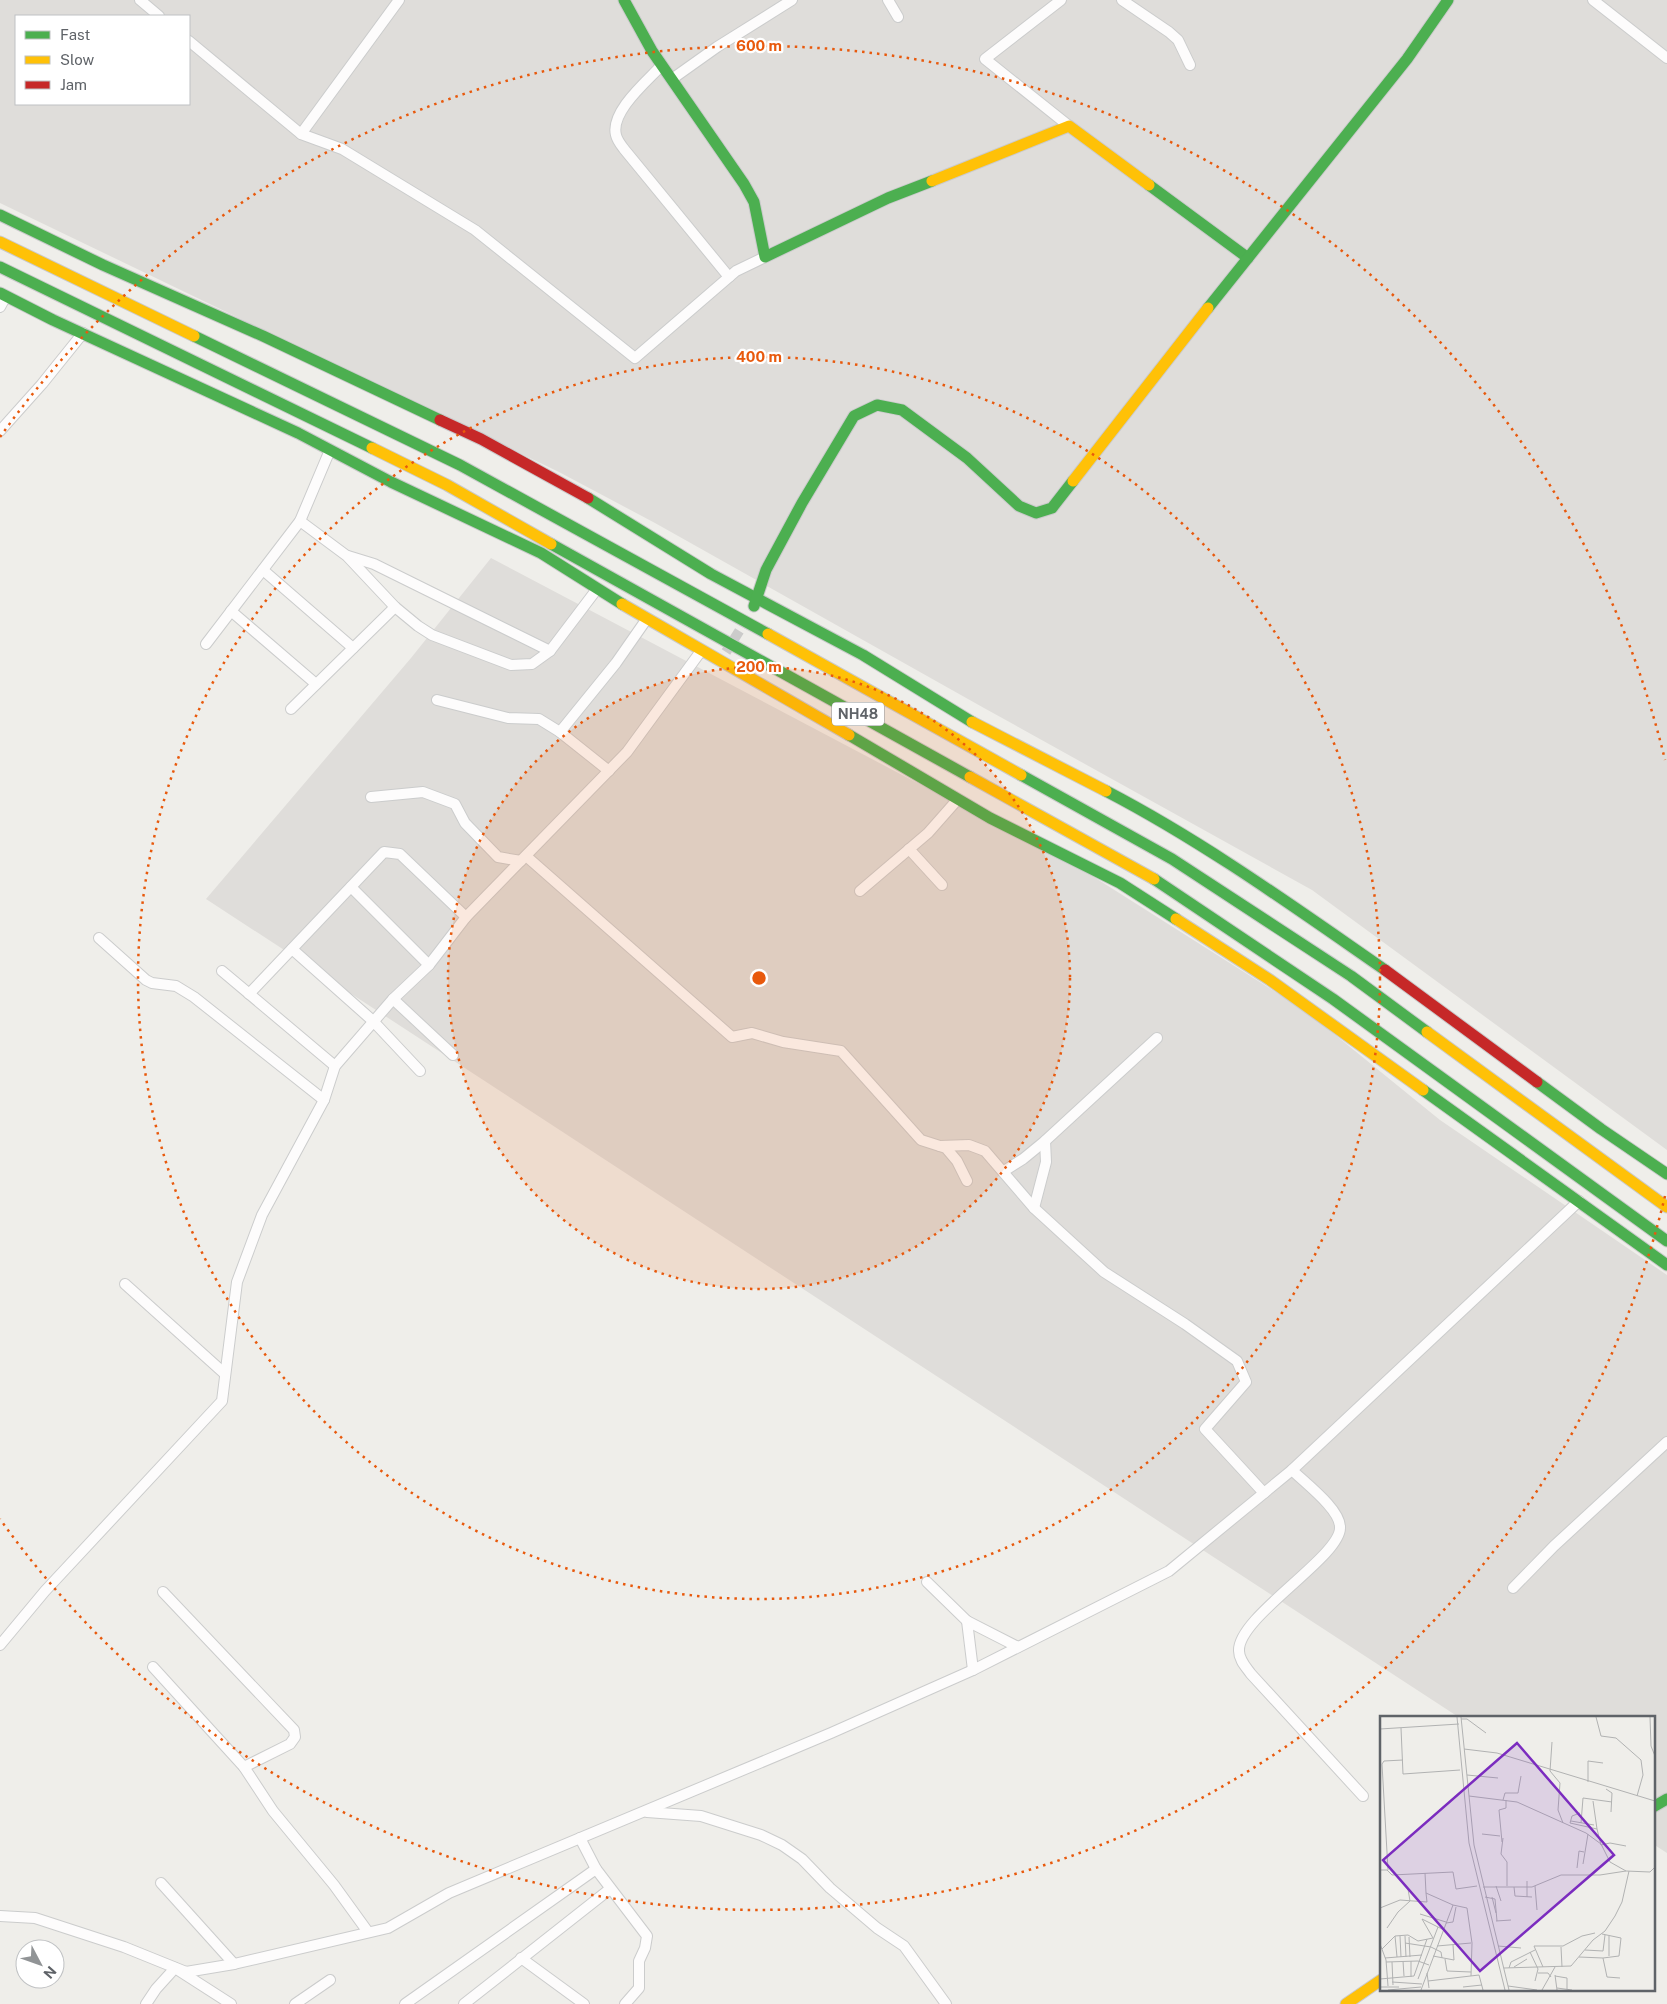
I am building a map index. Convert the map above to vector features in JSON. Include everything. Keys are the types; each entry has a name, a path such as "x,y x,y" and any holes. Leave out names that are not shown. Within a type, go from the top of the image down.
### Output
{"main road":[{"path":"624,0 641,34 661,66 672,79 748,190 754,202 764,257 888,198 1069,126 1248,258"},
{"path":"755,602 766,570 802,503 854,416 877,405 902,410 967,458 1018,506 1036,513 1052,508 1407,59 1448,0"},
{"path":"0,215 103,265 263,336 481,439 596,502 755,602 863,655 981,727 1140,808 1247,875 1403,982 1539,1098 1600,1129 1667,1174"},
{"name":"NH48","path":"0,242 460,465 740,618 1172,860 1539,1098 1667,1207"},
{"name":"NH48","path":"0,267 447,485 657,604 719,636 1156,880 1333,999 1667,1241"},
{"path":"3,294 206,389 391,482 541,554 646,620 701,650 724,657 990,818 1120,883 1270,980 1667,1265"},
{"path":"1654,1806 1667,1799"},
{"path":"1346,2004 1380,1981"}],"street":[{"path":"140,0 158,15"},
{"path":"301,134 399,0"},
{"path":"672,79 792,0"},
{"path":"888,0 898,18"},
{"path":"1061,0 985,59 1069,126"},
{"path":"1122,0 1178,40 1190,65"},
{"path":"1593,0 1667,58"},
{"path":"190,42 301,134 342,149 475,230 635,358 729,276 764,257"},
{"path":"661,66 618,116 615,125 616,136 624,149 729,276"},
{"path":"0,307 3,294"},
{"path":"0,431 42,384 83,333"},
{"path":"206,644 300,521 330,450"},
{"path":"300,521 347,556 395,607 432,635 510,666 532,664 550,651 597,589"},
{"path":"347,556 374,564 550,651"},
{"path":"263,570 353,648"},
{"path":"291,709 395,607"},
{"path":"232,611 316,684"},
{"path":"560,732 616,663 646,620"},
{"path":"0,1645 45,1591 222,1401 237,1282 262,1215 324,1100 336,1066 372,1021 429,965 466,917 627,752 701,650"},
{"path":"437,700 508,718 539,719 560,732 609,771"},
{"path":"371,797 423,792 455,804 465,823 498,858 524,858 732,1037 752,1032 783,1042 841,1051 921,1140 946,1148 957,1161 967,1181"},
{"path":"860,891 928,833 958,799"},
{"path":"909,849 942,885"},
{"path":"249,994 384,852 400,854 466,917"},
{"path":"351,887 429,965"},
{"path":"99,938 146,980 152,983 176,986 194,997 324,1100"},
{"path":"292,949 372,1021 420,1071"},
{"path":"222,971 336,1066"},
{"path":"393,999 452,1055"},
{"path":"1004,1171 1023,1159 1045,1141 1157,1038"},
{"path":"1034,1208 1046,1162 1045,1141"},
{"path":"939,1146 969,1145 986,1151 1034,1208 1104,1272 1237,1361 1246,1382 1205,1429 1264,1493"},
{"path":"0,1916 35,1918 124,1947 186,1972 234,1964 388,1928 449,1893 822,1736 973,1670 1169,1571 1292,1470 1578,1202"},
{"path":"125,1284 225,1374"},
{"path":"1513,1588 1554,1546 1667,1442"},
{"path":"1292,1470 1337,1516 1340,1532 1325,1553 1254,1622 1240,1643 1239,1652 1242,1662 1251,1674 1363,1796"},
{"path":"927,1582 967,1621 1018,1647"},
{"path":"163,1592 294,1730 295,1737 290,1744 244,1767"},
{"path":"967,1621 973,1670"},
{"path":"153,1667 244,1767 273,1811 334,1885 368,1932"},
{"path":"643,1811 701,1816 761,1835 782,1845 802,1860 830,1888 877,1928 904,1946 946,2004"},
{"path":"580,1838 596,1869 647,1936 645,1948 639,1961 639,1988 625,2004"},
{"path":"405,2004 596,1869"},
{"path":"160,1883 234,1964"},
{"path":"464,2004 610,1889"},
{"path":"520,1958 584,2004"},
{"path":"146,2004 156,1989 176,1968"},
{"path":"176,1968 231,2004"},
{"path":"295,2004 330,1980"}],"shaded area":[{"path":"0,0 1667,0 1667,1150 1312,890 655,523 559,472 0,203"},
{"path":"491,558 1086,872 1307,1012 1440,1120 1667,1275 1667,1853 1654,1845 1654,1716 1457,1716 206,899 411,658"}],"tunnel":[{"path":"726,652 748,617"}],"traffic: fast":[{"path":"624,0 652,51 744,184 754,202 765,257 888,198 932,181"},
{"path":"1208,308 1407,59 1448,0"},
{"path":"1149,185 1248,258"},
{"path":"0,215 103,265 263,336 440,420"},
{"path":"0,267 372,448"},
{"path":"0,293 53,320 298,433 391,482 541,553 622,604"},
{"path":"194,336 460,465 768,634"},
{"path":"754,606 766,570 802,503 854,416 877,405 902,410 967,458 1019,506 1036,513 1052,508 1073,481"},
{"path":"588,498 711,574 863,655 972,722"},
{"path":"551,544 970,777"},
{"path":"849,735 990,818 1120,883 1176,919"},
{"path":"1021,775 1172,859 1351,976 1427,1032"},
{"path":"1106,791 1213,853 1385,970"},
{"path":"1154,879 1333,999 1667,1241"},
{"path":"1537,1082 1667,1174"},
{"path":"1423,1090 1667,1265"},
{"path":"1654,1806 1667,1799"}],"traffic: slow":[{"path":"932,181 1069,126 1149,185"},
{"path":"0,242 194,336"},
{"path":"1073,481 1208,308"},
{"path":"372,448 447,485 551,544"},
{"path":"622,604 849,735"},
{"path":"768,634 1021,775"},
{"path":"972,722 1106,791"},
{"path":"970,777 1154,879"},
{"path":"1176,919 1270,980 1423,1090"},
{"path":"1427,1032 1667,1207"},
{"path":"1346,2004 1380,1981"}],"traffic: jam":[{"path":"440,420 481,439 588,498"},
{"path":"1385,970 1537,1082"}]}
